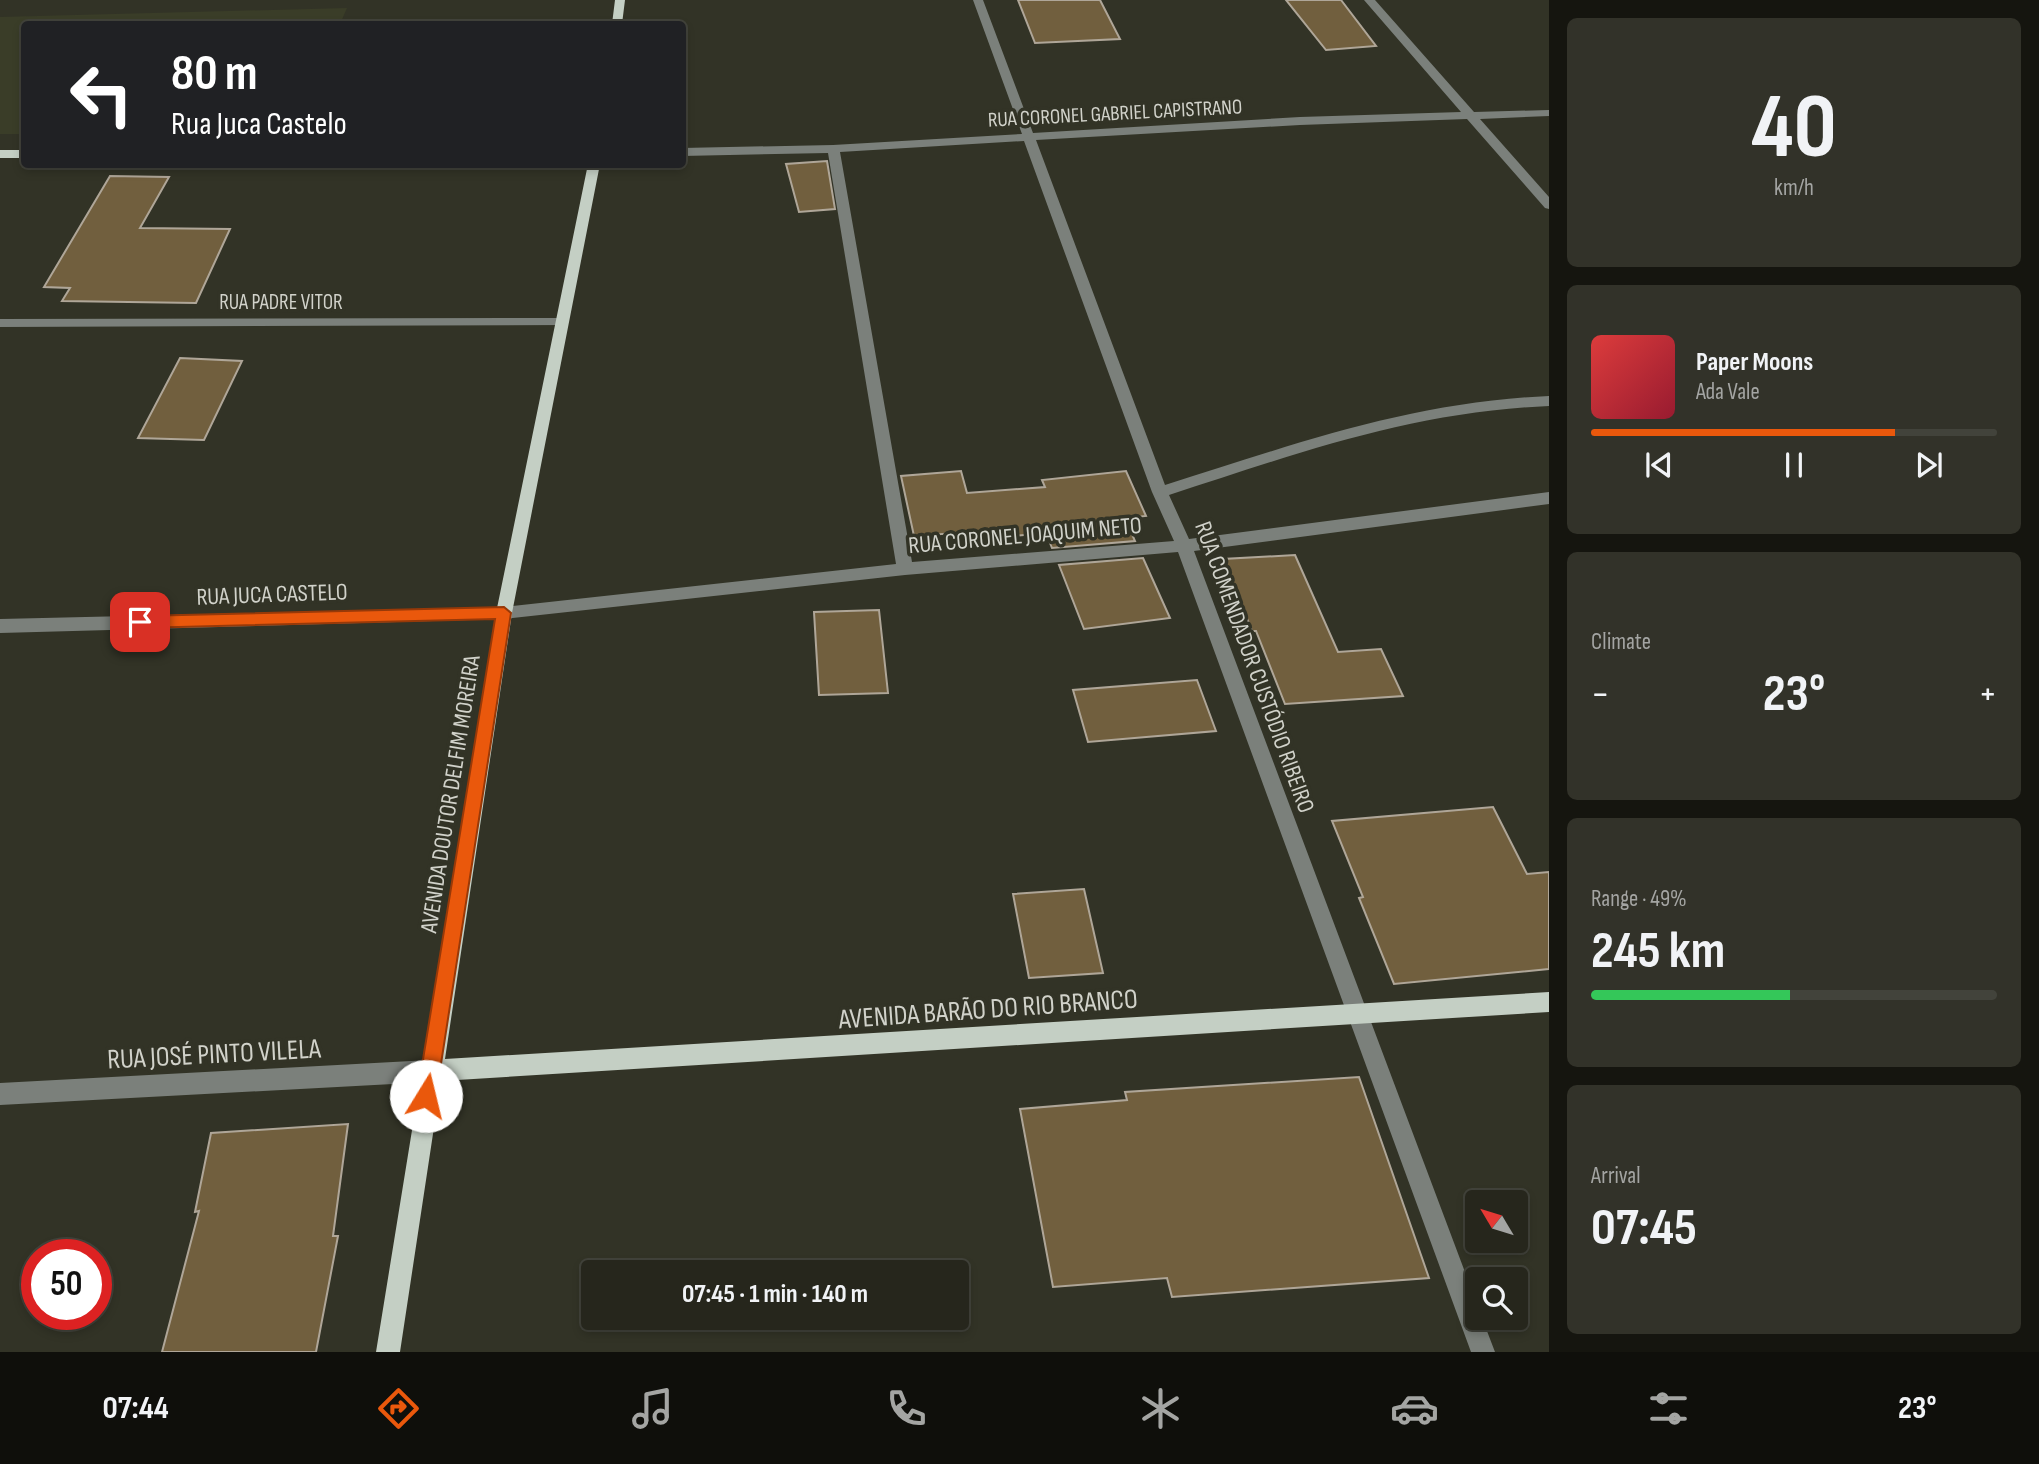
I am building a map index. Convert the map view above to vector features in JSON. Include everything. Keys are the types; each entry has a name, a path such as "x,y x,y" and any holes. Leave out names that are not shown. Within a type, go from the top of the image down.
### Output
{"main road":[{"path":"618,21 621,0"},
{"path":"0,154 21,154"},
{"name":"AVENIDA DOUTOR DELFIM MOREIRA","path":"388,1352 504,613 593,168"},
{"name":"AVENIDA BARÃO DO RIO BRANCO","path":"430,1071 1549,1002"}],"street":[{"name":"RUA COMENDADOR CUSTÓDIO RIBEIRO","path":"978,0 1483,1352"},
{"path":"1369,0 1549,205"},
{"name":"RUA CORONEL GABRIEL CAPISTRANO","path":"686,152 833,149 1300,121 1549,113"},
{"path":"833,149 905,569"},
{"name":"RUA PADRE VITOR","path":"0,323 562,322"},
{"path":"1160,492 1354,431 1432,412 1514,401 1549,401"},
{"name":"RUA CORONEL JOAQUIM NETO","path":"504,613 905,569 1184,546 1549,498"},
{"name":"RUA JUCA CASTELO","path":"0,626 504,613"},
{"name":"RUA JOSÉ PINTO VILELA","path":"0,1094 430,1071"}],"shaded area":[{"path":"347,8 341,21 21,21 21,134 0,134 0,17"}],"building":[{"path":"1018,0 1100,0 1120,39 1035,43"},
{"path":"1286,0 1341,0 1376,46 1326,50"},
{"path":"827,161 835,209 799,212 786,164"},
{"path":"110,176 169,177 140,228 230,229 196,303 62,301 70,288 44,287"},
{"path":"180,358 242,361 204,440 138,438"},
{"path":"961,471 967,493 1045,487 1042,480 1126,471 1146,516 1125,518 1135,541 1052,548 1046,533 1001,537 999,530 914,536 901,476"},
{"path":"1295,555 1338,652 1381,649 1403,696 1285,704 1223,559"},
{"path":"1143,558 1170,618 1084,629 1059,565"},
{"path":"879,610 888,693 819,695 814,612"},
{"path":"1197,680 1216,731 1088,742 1073,690"},
{"path":"1493,807 1527,874 1549,872 1549,969 1394,984 1359,898 1363,897 1332,821"},
{"path":"1084,889 1103,973 1029,978 1013,894"},
{"path":"1359,1077 1429,1278 1172,1297 1167,1278 1053,1287 1020,1109 1127,1100 1125,1092"},
{"path":"348,1124 333,1236 338,1236 316,1352 162,1352 199,1211 195,1212 211,1133"}],"route":[{"path":"140,622 504,613 426,1096"}]}
